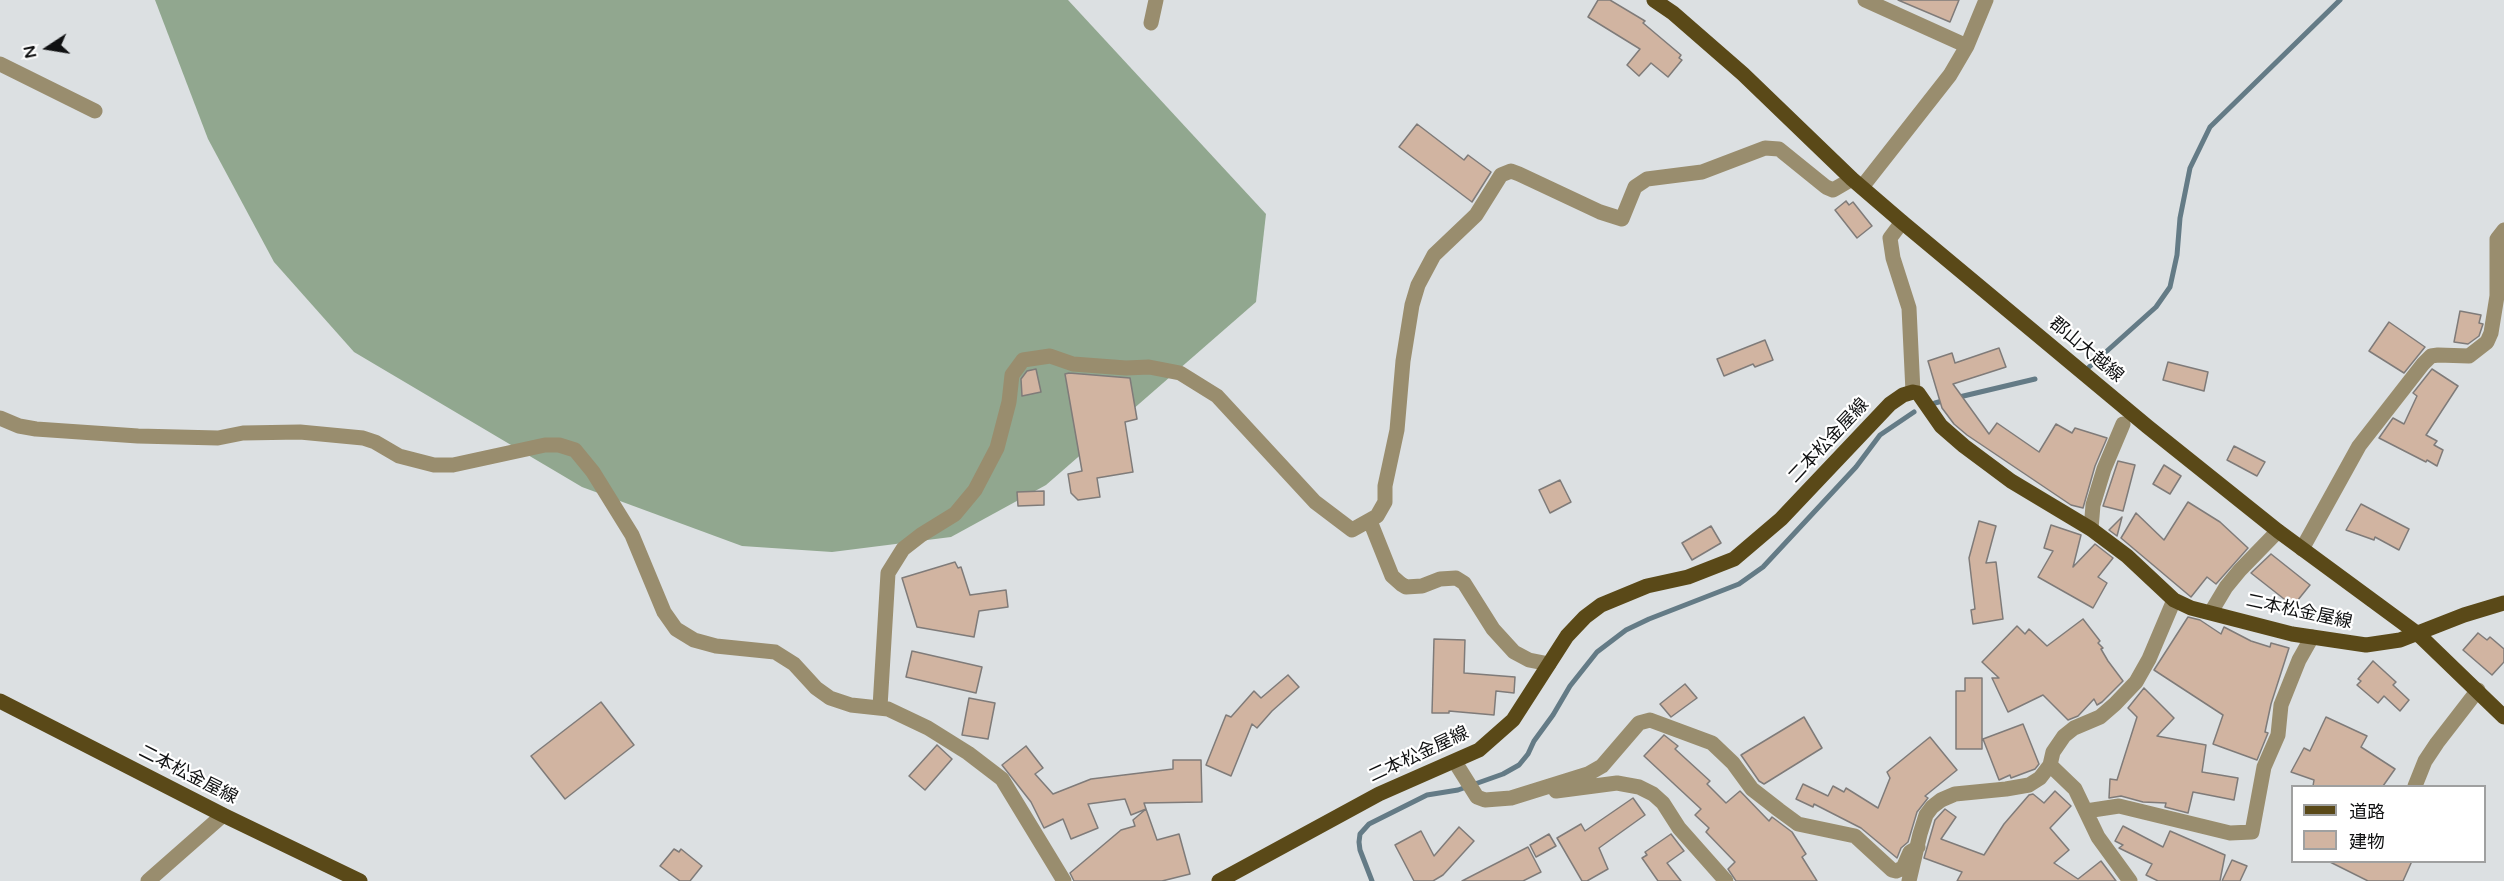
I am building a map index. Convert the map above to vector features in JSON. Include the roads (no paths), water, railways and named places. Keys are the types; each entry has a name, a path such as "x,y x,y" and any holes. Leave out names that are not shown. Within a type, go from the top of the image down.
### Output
{"main road":[{"name":"郡山大越線","path":"1654,0 1673,13 1743,74 1857,183 1902,222 2148,427 2278,531 2418,634 2504,717"},
{"name":"二本松金屋線","path":"1219,881 1379,794 1479,750 1500,734 1513,720 1567,636 1601,605 1647,586 1688,577 1734,559 1781,519 1890,404 1903,395 1918,393 1941,426 1964,446 2012,482 2091,529 2127,556 2174,600 2191,608 2292,634 2366,645 2387,643 2418,634 2464,615 2504,603"},
{"name":"二本松金屋線","path":"0,701 223,815 360,881"}],"street":[{"path":"1151,23 1156,0"},
{"path":"1865,0 1967,46"},
{"path":"880,707 888,573 903,549 956,514 975,490 997,448 1009,402 1012,375 1023,360 1050,356 1072,364 1126,368 1149,367 1180,373 1217,396 1315,502 1334,519 1352,530 1370,521 1381,512 1385,502 1385,486 1396,430 1403,361 1412,305 1418,285 1434,255 1476,215 1501,175 1511,171 1600,212 1622,219 1635,187 1647,179 1709,170 1765,148 1779,149 1826,187 1833,190 1857,183 1950,75 1967,46 1986,0"},
{"path":"0,64 95,111"},
{"path":"1902,222 1890,238 1893,258 1909,308 1913,393"},
{"path":"2302,549 2359,446 2423,364 2432,356 2469,356 2487,342 2492,333 2497,296 2497,240 2504,230"},
{"path":"0,418 19,426 36,429 138,436 218,438 243,433 300,432 363,438 399,456 434,465 453,465 545,445 559,445 575,450 593,472 632,535 664,612 676,629 694,640 716,646 775,652 794,664 816,688 830,698 851,705 880,707 928,728 1002,779 1064,881"},
{"path":"2091,529 2093,505 2104,469 2123,424"},
{"path":"1370,521 1392,576 1401,584 1406,587 1422,586 1440,579 1456,578 1464,583 1493,629 1514,652 1529,660 1549,664"},
{"path":"2211,612 2226,586 2278,531"},
{"path":"1909,881 1926,815 1941,800 1955,794 2006,789 2029,784 2040,778 2050,765 2053,752 2064,736 2074,728 2105,713 2136,682 2149,659 2174,600"},
{"path":"2086,811 2119,806 2229,833 2252,832 2264,767 2278,735 2281,705 2299,660 2312,637"},
{"path":"2415,785 2425,761 2437,742 2478,690"},
{"path":"1455,762 1474,794 1485,800 1511,798 1588,774 1602,766 1639,723 1650,720 1712,743 1733,763 1752,789 1798,824 1855,836 1892,870 1903,868 1910,852 1918,847"},
{"path":"2050,765 2070,781 2098,837 2130,881"},
{"path":"1545,787 1554,792 1617,783 1639,787 1653,794 1663,803 1679,828 1726,881"},
{"path":"148,881 223,815"}],"waterway":[{"path":"2088,368 2156,307 2170,287 2190,168 2210,127 2340,0"},
{"path":"1955,398 2035,379"},
{"path":"1935,403 1946,400"},
{"path":"1372,881 1359,842 1360,834 1369,824 1427,795 1458,790 1503,774 1519,765 1570,686 1597,652 1626,630 1739,584 1763,567 1856,467 1880,435 1914,412"}]}
